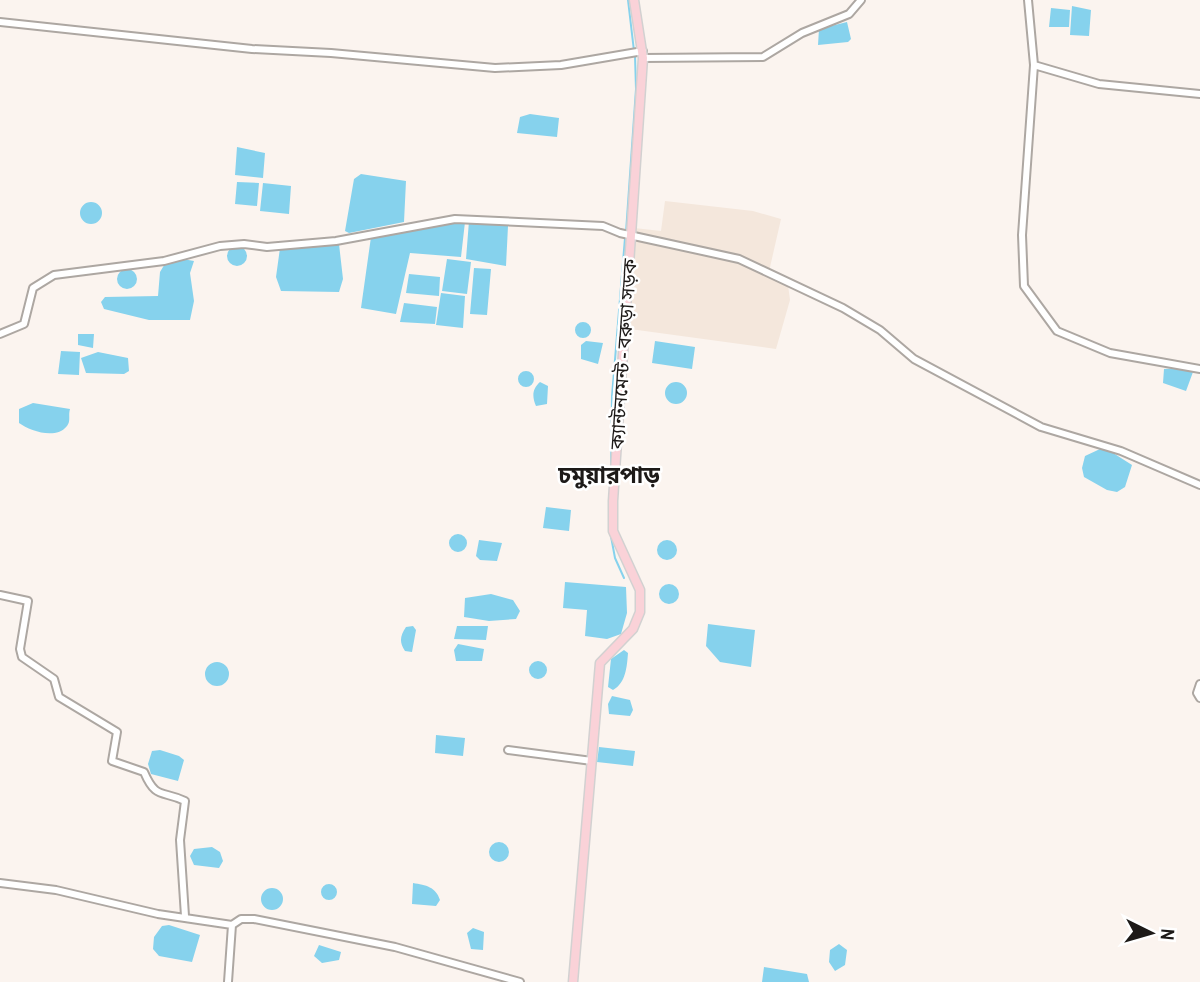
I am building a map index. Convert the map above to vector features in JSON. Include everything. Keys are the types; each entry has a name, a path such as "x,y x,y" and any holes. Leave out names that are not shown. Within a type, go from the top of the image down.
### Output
{"main road":[{"name":"ক্যান্টনমেন্ট - বরুড়া সড়ক","path":"573,982 600,663 634,629 640,612 640,590 613,531 616,435 643,55 634,0"}],"street":[{"path":"0,22 252,50 331,52 495,68 561,65 630,53 763,57 802,33 849,14 861,0"},
{"path":"1028,0 1034,65 1022,235 1024,286 1057,331 1110,353 1200,369"},
{"path":"1034,65 1099,84 1200,94"},
{"path":"0,334 24,324 33,288 54,275 163,261 220,246 336,242 468,219 603,226 631,235 739,259 799,286 880,330 914,359 1041,427 1121,451 1200,485"},
{"path":"0,595 28,601 20,649 22,657 54,679 58,697 115,730 112,761 144,772 149,786 162,795 185,801 180,840 185,916"},
{"path":"1200,684 1197,693 1200,698"},
{"path":"508,750 592,761"},
{"path":"0,883 77,894 158,914 232,925 242,919 254,919 451,961 520,982"},
{"path":"228,982 232,925"}],"shaded area":[{"path":"665,201 753,211 781,219 768,276 788,285 790,300 776,349 630,329 634,228 661,231"}],"water":[{"path":"1072,6 1091,10 1089,36 1070,35"},
{"path":"1051,8 1070,10 1069,27 1049,27"},
{"path":"847,22 851,39 848,42 818,45 819,29"},
{"path":"530,114 559,118 557,137 517,133 520,117"},
{"path":"237,147 265,153 263,178 235,175"},
{"path":"361,174 406,181 404,222 349,233 345,231 354,179"},
{"path":"237,182 259,183 257,206 235,204"},
{"path":"263,183 291,186 289,214 260,211"},
{"path":"91,202 99,205 102,213 99,221 91,224 83,221 80,213 83,205"},
{"path":"469,221 508,226 506,266 466,259"},
{"path":"465,222 461,257 410,253 396,314 361,308 371,237 407,228"},
{"path":"339,244 343,279 339,292 281,291 276,277 280,248"},
{"path":"237,246 244,249 247,256 244,263 237,266 230,263 227,256 230,249"},
{"path":"177,258 194,261 190,273 194,301 190,320 149,320 104,309 101,302 105,297 158,296 160,272 166,262"},
{"path":"447,259 471,262 467,294 442,291"},
{"path":"474,268 491,269 487,315 470,314"},
{"path":"127,269 134,272 137,279 134,286 127,289 120,286 117,279 120,272"},
{"path":"409,274 440,277 439,296 406,293"},
{"path":"441,293 465,296 463,328 436,325"},
{"path":"404,303 437,307 435,324 400,322"},
{"path":"583,322 591,330 583,338 575,330"},
{"path":"78,334 94,334 93,348 78,345"},
{"path":"586,341 603,343 598,364 581,359 581,345"},
{"path":"655,341 695,347 692,369 652,363"},
{"path":"61,351 80,352 79,375 58,374"},
{"path":"98,352 128,358 129,371 124,374 86,373 81,358"},
{"path":"1179,368 1193,372 1186,391 1163,383 1164,369"},
{"path":"523,371 529,371 534,379 532,385 523,387 518,382 518,376"},
{"path":"540,382 548,386 547,404 536,406 535,387"},
{"path":"676,382 684,385 687,393 684,401 676,404 668,401 665,393 668,385"},
{"path":"33,403 70,409 67,426 56,433 50,433 36,431 19,423 19,409"},
{"path":"1100,449 1110,451 1132,465 1125,487 1117,492 1107,490 1084,477 1082,468 1085,456"},
{"path":"546,507 571,510 569,531 543,528"},
{"path":"458,534 464,537 467,543 464,549 458,552 452,549 449,543 452,537"},
{"path":"479,540 502,543 497,561 480,560 476,556"},
{"path":"667,540 674,543 677,550 674,557 667,560 660,557 657,550 660,543"},
{"path":"565,582 626,587 627,613 621,634 607,639 585,636 587,610 563,608"},
{"path":"669,584 676,587 679,594 676,601 669,604 662,601 659,594 662,587"},
{"path":"491,594 513,600 520,611 516,619 489,621 464,617 465,598"},
{"path":"708,624 755,630 751,667 720,662 706,646"},
{"path":"413,626 416,630 412,652 405,651 401,636 406,627"},
{"path":"457,626 488,626 486,640 454,639"},
{"path":"458,644 484,649 482,661 456,661 454,650"},
{"path":"624,650 628,653 625,674 621,683 613,690 608,687 611,659"},
{"path":"538,661 544,664 547,670 544,676 538,679 532,676 529,670 532,664"},
{"path":"217,662 225,666 229,674 225,682 217,686 209,682 205,674 209,666"},
{"path":"612,696 630,700 633,710 630,716 609,714 608,704"},
{"path":"436,735 465,738 463,756 435,753"},
{"path":"599,747 635,751 633,766 597,762"},
{"path":"160,750 184,760 178,781 151,774 148,764 152,751"},
{"path":"499,842 506,845 509,852 506,859 499,862 492,859 489,852 492,845"},
{"path":"212,847 220,852 223,861 219,868 194,865 190,856 194,849"},
{"path":"413,883 436,892 440,900 436,906 412,904"},
{"path":"326,884 332,884 337,892 335,898 326,900 321,895 321,889"},
{"path":"272,888 280,891 283,899 280,907 272,910 264,907 261,899 264,891"},
{"path":"169,925 200,935 192,962 159,956 153,949 154,937 162,926"},
{"path":"473,928 484,932 483,950 471,949 467,933"},
{"path":"839,944 847,950 845,965 835,971 829,962 830,950"},
{"path":"319,945 341,952 339,960 322,963 314,956"},
{"path":"764,967 807,974 809,982 762,982"}],"waterway":[{"path":"628,0 634,51"},
{"path":"626,232 636,89 635,56"},
{"path":"611,473 612,396 625,238"},
{"path":"610,531 615,558 624,578"}],"district":[{"name":"চমুয়ারপাড়","path":"609,475"}]}
